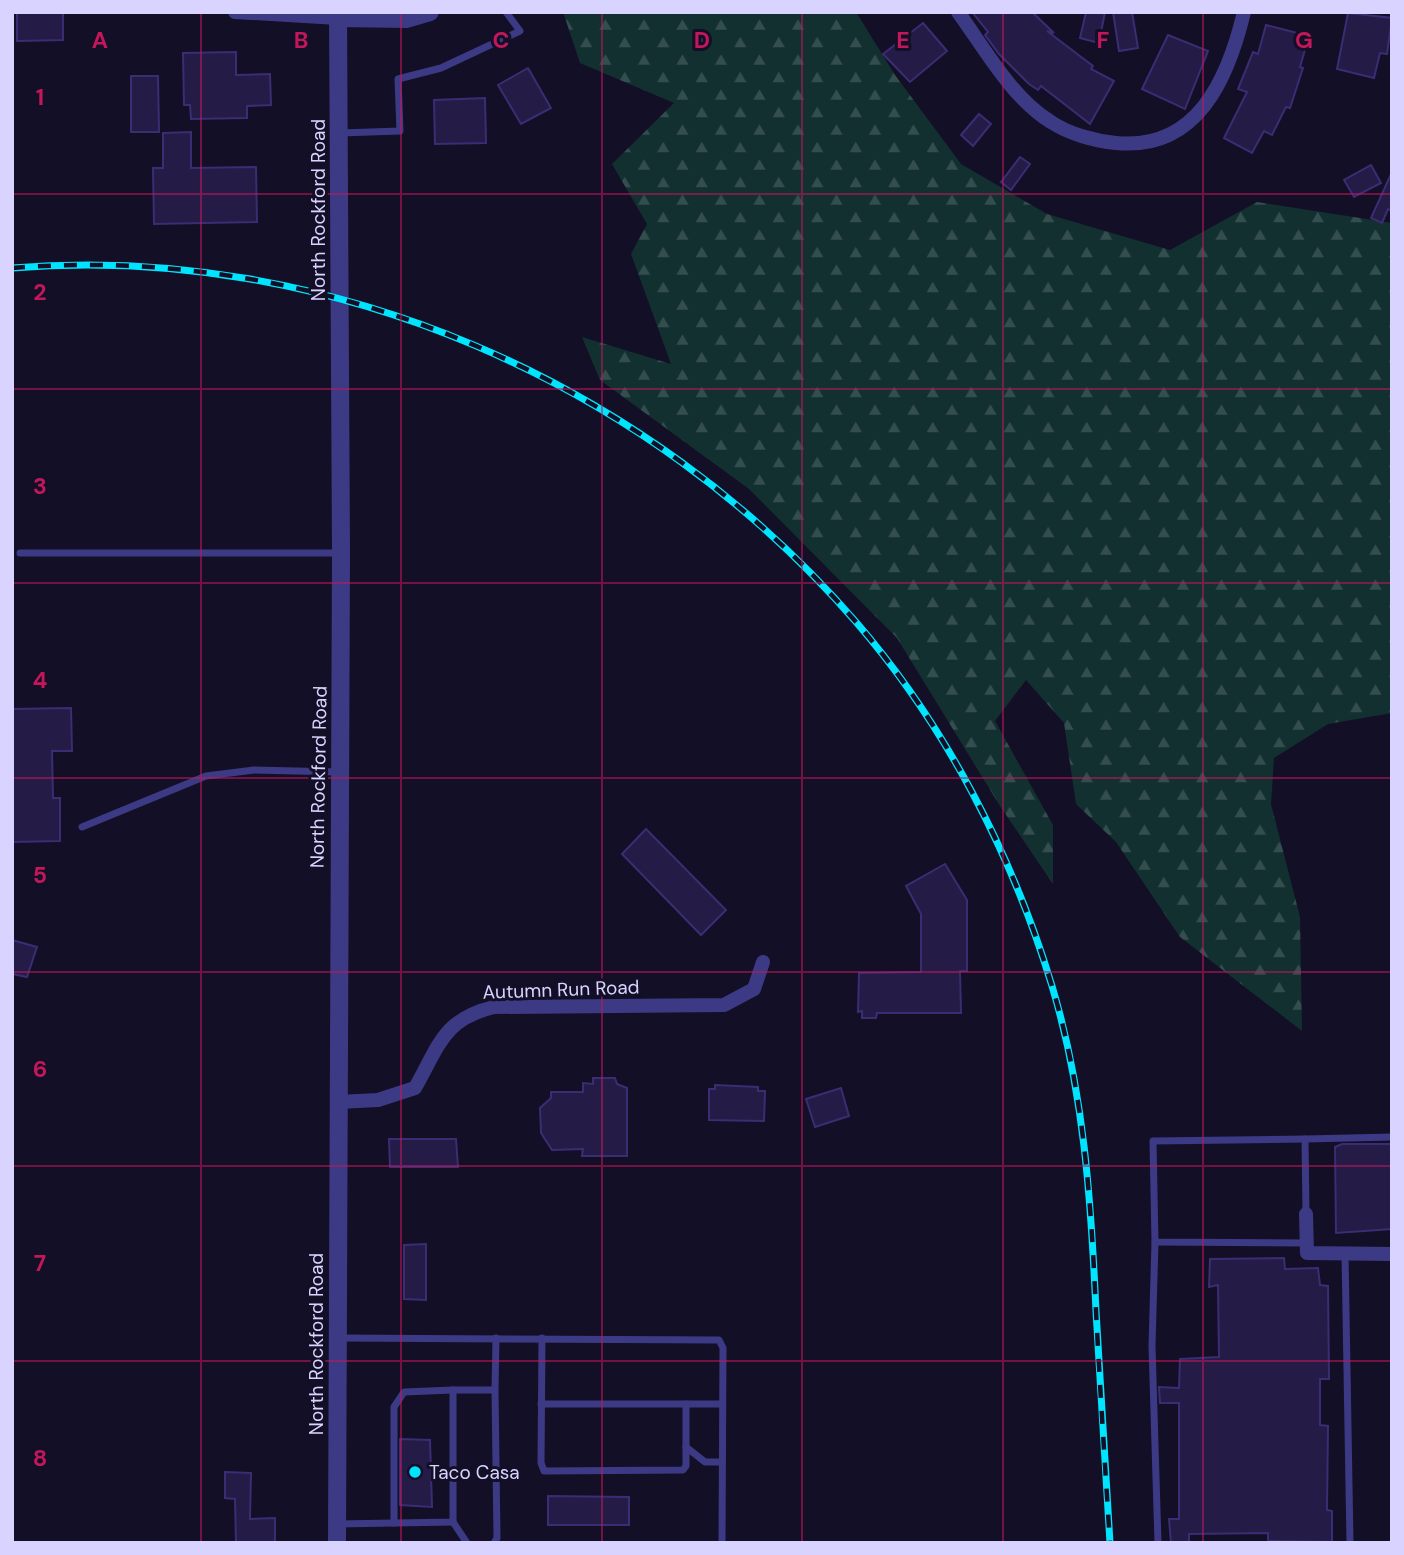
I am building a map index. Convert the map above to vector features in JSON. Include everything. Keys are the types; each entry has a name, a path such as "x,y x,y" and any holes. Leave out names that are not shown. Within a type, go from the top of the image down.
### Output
{"street":[{"path":"235,12 406,19 430,12"},
{"path":"958,12 1011,84 1052,123 1101,141 1128,144 1170,136 1184,129 1203,108 1237,41 1244,12"},
{"name":"North Rockford Road","path":"337,1543 341,553 338,15"},
{"name":"Autumn Run Road","path":"338,1102 378,1100 415,1088 450,1025 471,1013 494,1007 724,1005 754,989 763,962"},
{"path":"1306,1214 1307,1253 1392,1254"}],"lane":[{"path":"340,133 400,131 398,79 441,68 520,31 506,12"},
{"path":"20,553 341,553"},
{"path":"82,827 206,776 254,770 340,772"},
{"path":"1158,1543 1152,1346 1155,1242 1153,1141 1392,1137"},
{"path":"1305,1139 1306,1214"},
{"path":"1155,1242 1307,1243"},
{"path":"1345,1254 1350,1543"},
{"path":"337,1338 719,1340 723,1348 722,1543"},
{"path":"494,1543 497,1538 496,1338"},
{"path":"542,1338 541,1463 544,1471 678,1471 686,1466 686,1404"},
{"path":"453,1390 453,1522 467,1543"},
{"path":"394,1523 394,1407 404,1392 495,1390"},
{"path":"541,1404 722,1404"},
{"path":"686,1447 705,1462 722,1462"},
{"path":"337,1524 453,1522"}],"green space":[{"path":"563,12 856,12 895,75 961,164 1047,214 1170,250 1257,202 1392,223 1392,713 1328,724 1274,758 1271,804 1300,917 1302,1031 1180,937 1116,842 1076,804 1064,723 1026,680 995,721 1053,825 1053,884 1000,806 897,638 749,489 600,380 582,337 671,364 631,254 647,224 612,164 674,103 580,63"}],"building":[{"path":"17,12 63,12 63,40 17,41"},
{"path":"972,12 1032,12 1054,33 1047,31 1093,66 1091,69 1114,81 1090,124 1041,86 1038,90 1029,84 999,54 985,35 988,32"},
{"path":"1086,12 1105,12 1099,43 1080,38"},
{"path":"1113,12 1132,12 1138,48 1119,51"},
{"path":"1348,13 1392,18 1387,54 1380,53 1374,78 1337,69"},
{"path":"923,23 947,51 910,82 883,54"},
{"path":"1266,25 1309,36 1300,67 1303,68 1290,108 1286,107 1272,135 1264,131 1252,153 1224,138 1247,92 1238,89 1253,52 1258,54"},
{"path":"1168,35 1208,51 1185,109 1142,89"},
{"path":"236,52 236,75 270,74 271,105 247,106 247,118 191,119 190,105 184,105 183,53"},
{"path":"528,68 551,108 521,124 498,85"},
{"path":"131,76 158,76 159,132 131,132"},
{"path":"485,98 486,143 435,144 434,100"},
{"path":"979,114 991,124 973,146 961,135"},
{"path":"191,132 191,168 256,167 257,222 154,224 153,168 163,168 163,133"},
{"path":"1020,157 1030,164 1011,190 1001,182"},
{"path":"1371,165 1381,183 1354,197 1344,180"},
{"path":"1392,172 1392,211 1388,209 1382,223 1371,218"},
{"path":"71,708 72,751 52,751 53,798 60,798 60,841 12,842 12,709"},
{"path":"646,829 726,910 701,935 622,854"},
{"path":"945,864 967,900 967,971 960,971 961,1013 877,1013 876,1018 862,1018 862,1011 858,1012 859,973 921,972 921,914 906,886"},
{"path":"12,940 37,947 27,977 12,974"},
{"path":"593,1078 615,1078 617,1084 627,1088 627,1156 582,1156 583,1149 552,1150 541,1133 540,1108 551,1098 551,1092 583,1092 583,1083 593,1084"},
{"path":"715,1085 758,1087 758,1091 765,1091 764,1121 709,1120 709,1089 715,1089"},
{"path":"841,1088 849,1116 815,1127 806,1099"},
{"path":"389,1139 456,1139 458,1167 390,1167"},
{"path":"1342,1144 1392,1144 1392,1229 1336,1233 1335,1147"},
{"path":"426,1244 426,1300 404,1299 404,1245"},
{"path":"1284,1258 1285,1269 1318,1268 1320,1285 1328,1286 1329,1379 1320,1379 1320,1425 1328,1426 1327,1510 1332,1511 1332,1542 1268,1541 1268,1533 1189,1534 1189,1543 1171,1543 1169,1519 1179,1519 1179,1403 1160,1403 1159,1387 1179,1388 1180,1359 1219,1357 1218,1285 1209,1287 1210,1259"},
{"name":"Taco Casa","path":"400,1439 430,1440 432,1507 400,1505"},
{"path":"225,1472 251,1473 250,1519 275,1518 275,1543 236,1543 235,1499 225,1498"},
{"path":"548,1496 629,1497 629,1525 548,1525"}],"railway":[{"path":"12,268 131,266 248,279 364,306 475,346 582,398 681,462 773,537 856,622 919,704 973,794 1017,888 1052,986 1072,1066 1084,1147 1092,1229 1110,1543"}],"place":[{"name":"Taco Casa","path":"415,1472"}]}
